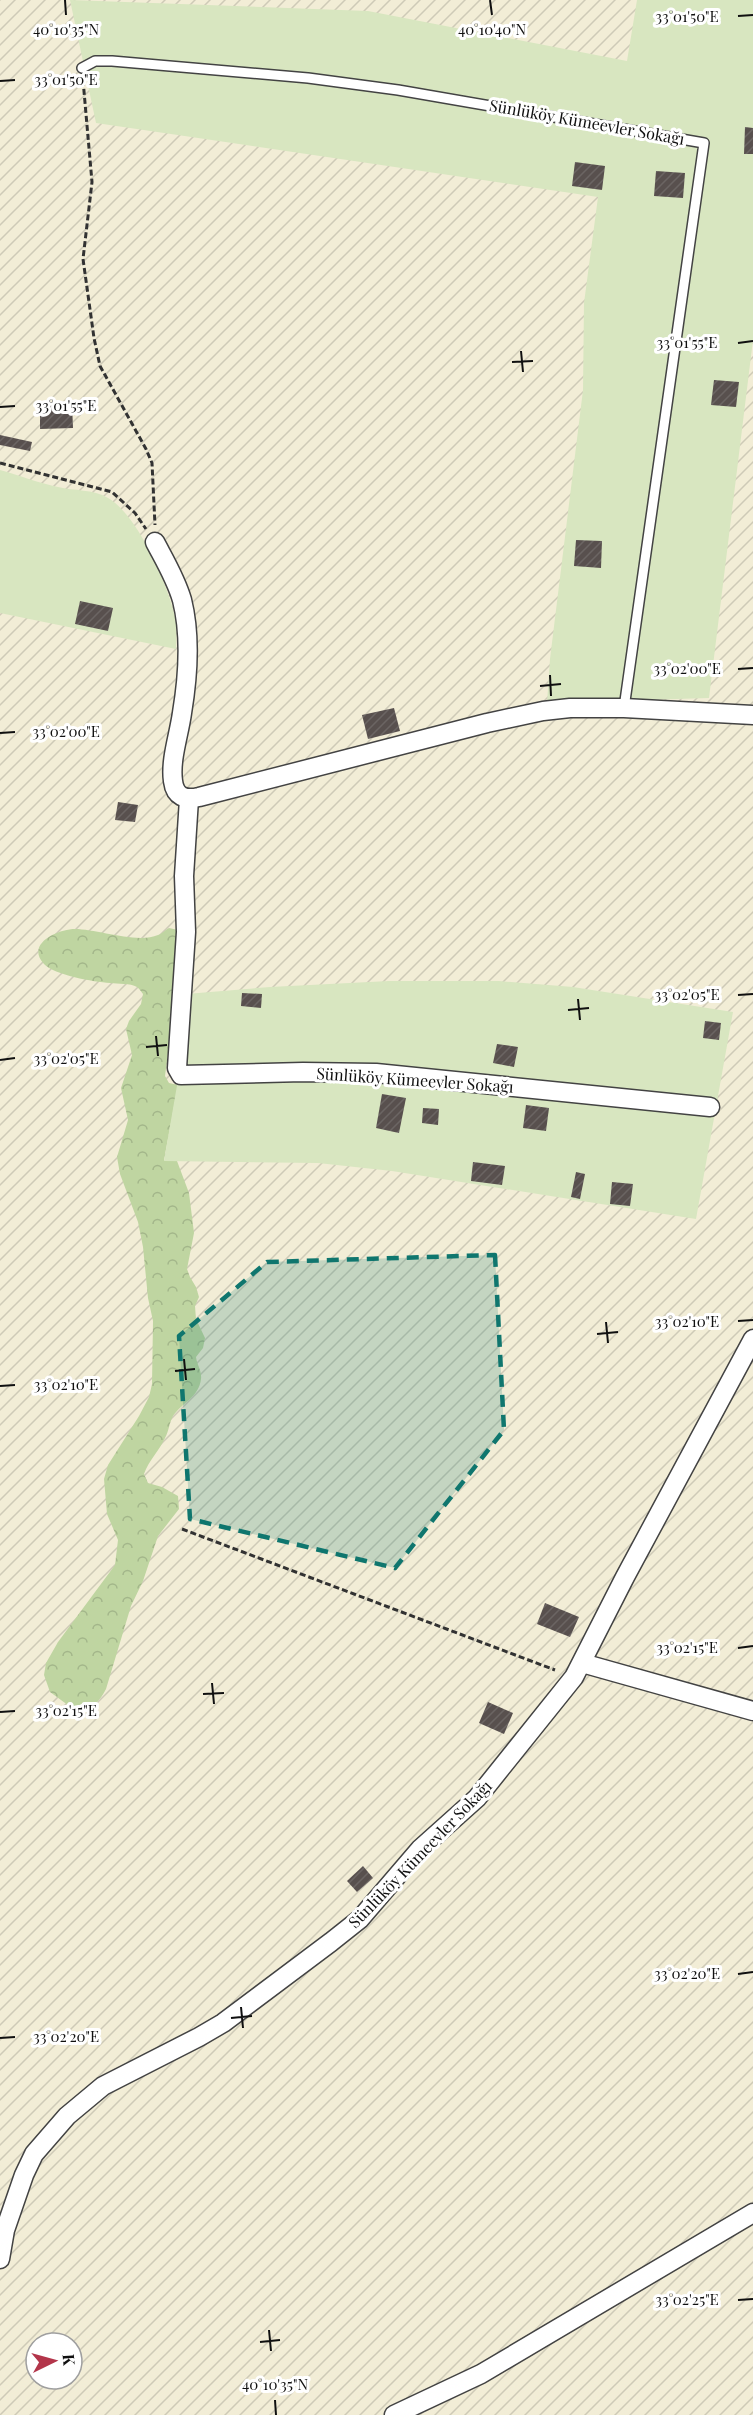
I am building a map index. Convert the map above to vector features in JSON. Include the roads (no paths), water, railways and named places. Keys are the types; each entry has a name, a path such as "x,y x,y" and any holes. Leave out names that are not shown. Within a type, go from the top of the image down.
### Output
{"street":[{"path":"155,542 174,577 186,620 186,678 173,781 175,790 181,797 189,799 518,716 570,708 624,708 753,715"},
{"name":"Sünlüköy Kümeevler Sokağı","path":"189,799 184,876 186,932 177,1068 181,1075 376,1073 710,1107"},
{"name":"Sünlüköy Kümeevler Sokağı","path":"0,2259 2,2229 24,2175 34,2154 67,2116 104,2086 223,2023 360,1919 420,1849 477,1798 578,1670 624,1577 753,1339"},
{"path":"578,1670 753,1711"},
{"path":"394,2415 481,2374 753,2213"}],"lane":[{"name":"Sünlüköy Kümeevler Sokağı","path":"82,68 95,61 112,61 308,78 482,103 704,143 624,708"}]}
